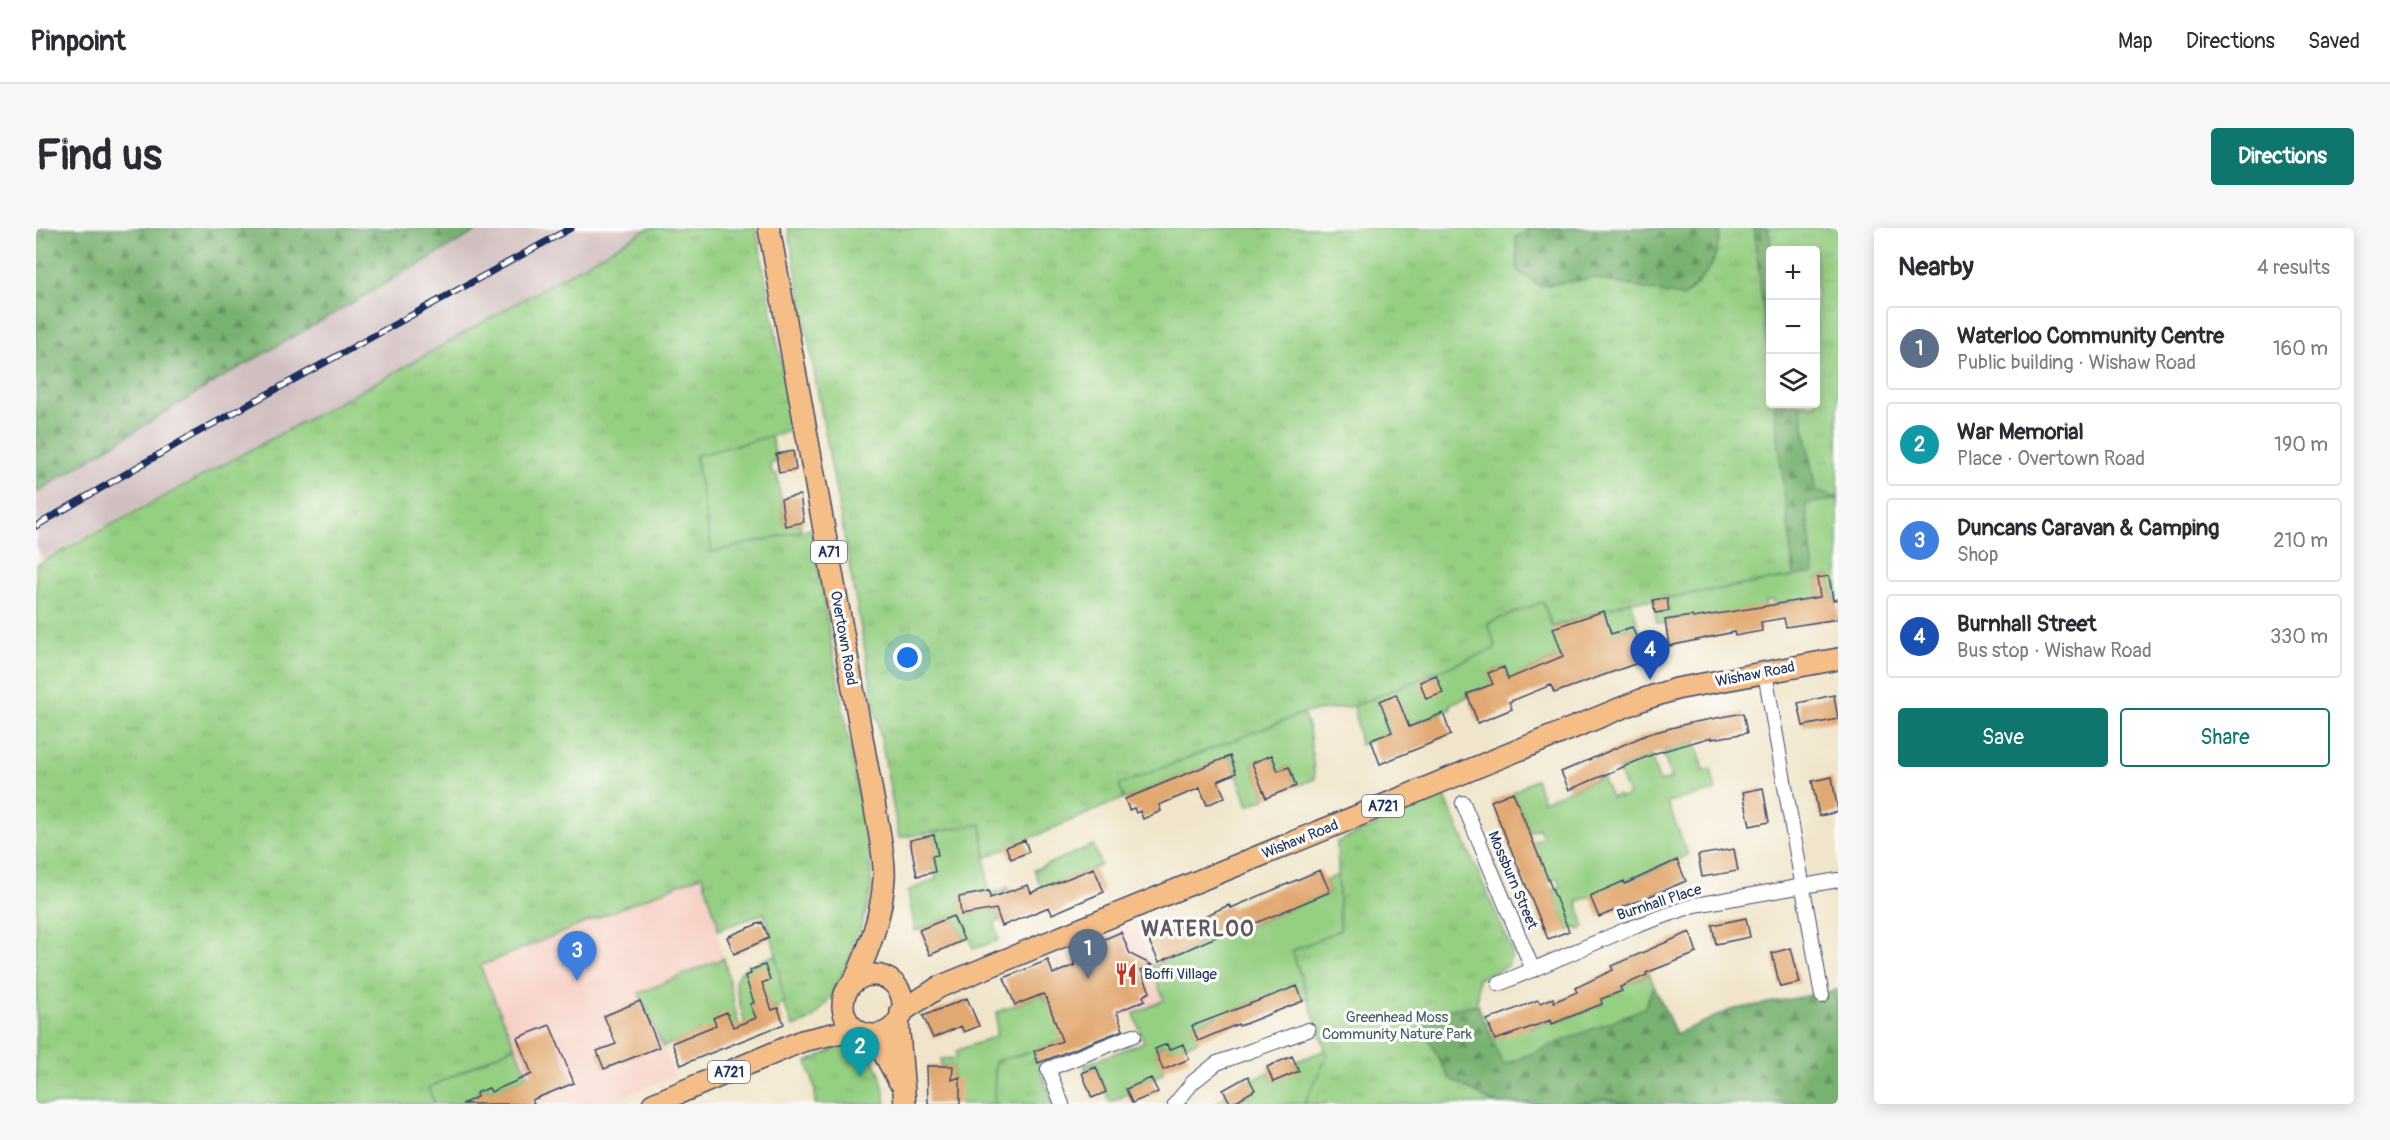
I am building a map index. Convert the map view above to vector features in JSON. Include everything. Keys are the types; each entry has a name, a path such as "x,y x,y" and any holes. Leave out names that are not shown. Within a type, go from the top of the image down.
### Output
{"main road":[{"name":"Overtown Road","path":"769,228 880,836 885,877 879,918 854,982"},
{"name":"Wishaw Road","path":"900,1016 939,987 1641,700 1676,689 1838,659"},
{"path":"871,942 887,980 900,993 905,1098"},
{"path":"887,980 868,976 854,982 848,989 843,1005 848,1022 864,1032 905,1098"},
{"name":"Wishaw Road","path":"887,980 918,986 939,987"},
{"name":"A721","path":"805,1040 843,1005"},
{"path":"864,1032 883,1033 900,1016"},
{"name":"A721","path":"652,1104 805,1040 864,1032"}],"street":[{"path":"1765,673 1822,996"},
{"name":"Mossburn Street","path":"1463,804 1533,970"},
{"name":"Burnhall Place","path":"1500,984 1625,930 1695,905 1838,880"},
{"path":"1175,1104 1193,1082 1217,1063 1308,1030"},
{"path":"1062,1104 1048,1069 1134,1035"}],"shaded area":[{"path":"482,228 649,228 392,374 43,559 36,546 36,493 201,390"},
{"path":"703,875 717,921 718,937 724,958 639,993 675,1075 607,1104 540,1104 480,966"},
{"path":"1135,922 1164,1000 1082,1033 1052,955"}],"green space":[{"path":"36,228 482,228 201,390 36,493"},
{"path":"649,228 756,228 794,430 695,457 713,552 811,529 871,865 871,888 864,919 849,959 830,997 810,1020 793,1027 784,1005 775,949 764,913 718,930 702,875 480,966 515,1046 428,1088 435,1104 36,1104 36,565 392,374"},
{"path":"788,228 1838,228 1838,499 1806,505 1814,573 1653,600 1631,601 1552,627 1543,602 1489,623 1497,648 1354,706 1303,713 1120,785 1124,798 986,857 980,824 899,838"},
{"path":"1530,228 1720,228 1717,250 1710,267 1684,297 1593,278 1541,286 1518,271 1516,238"},
{"path":"1754,228 1768,228 1771,246 1766,246 1766,336"},
{"path":"1774,408 1801,408 1816,492 1838,498 1806,505 1814,573 1794,576"},
{"path":"771,436 777,462 770,464 772,474 777,474 785,525 800,523 801,531 712,552 695,456"},
{"path":"1838,499 1838,599 1833,600 1829,576 1817,578 1820,597 1774,604 1773,600 1765,601 1765,607 1693,619 1692,616 1665,620 1665,624 1657,623 1655,613 1669,611 1667,598 1814,573 1806,504"},
{"path":"1631,601 1640,632 1635,634 1632,627 1622,630 1518,675 1510,681 1504,667 1489,673 1493,684 1467,694 1468,697 1450,704 1451,709 1360,745 1354,706 1496,648 1488,623 1543,602 1552,627"},
{"path":"1303,713 1309,729 1315,779 1296,786 1289,767 1278,771 1272,756 1252,763 1266,798 1248,806 1230,756 1125,799 1119,785"},
{"path":"1696,742 1704,771 1711,769 1716,791 1667,802 1688,855 1577,902 1585,927 1578,930 1576,927 1569,931 1552,891 1561,887 1558,878 1548,881 1532,842 1543,837 1539,828 1529,832 1513,792 1536,779 1543,801 1602,777 1611,798 1618,795 1620,798 1628,795 1618,770 1650,755 1660,782 1671,779 1663,751"},
{"name":"Greenhead Moss Community Nature Park","path":"1445,797 1513,952 1508,966 1478,979 1477,1004 1503,1065 1644,1008 1654,986 1676,1034 1731,1010 1838,990 1838,1104 1304,1104 1327,1055 1292,951 1340,930 1337,842"},
{"path":"981,824 989,891 959,897 963,915 992,910 990,894 1008,887 1009,890 1001,894 1004,901 994,905 1000,920 995,923 999,940 973,949 970,938 964,940 953,916 915,931 908,891 936,879 932,856 937,854 933,832"},
{"path":"1093,845 1101,865 1042,889 1034,870"},
{"path":"1338,875 1340,930 1292,951 1308,998 1264,1012 1258,1000 1233,1011 1222,1027 1217,1016 1192,1026 1198,1041 1169,1050 1166,1044 1155,1049 1163,1070 1162,1074 1126,1089 1128,1094 1110,1102 1096,1067 1086,1071 1084,1065 1144,1042 1134,1014 1164,1000 1151,966 1239,927 1244,928 1330,892 1325,881"},
{"path":"776,955 784,1004 772,1010 767,998 751,1004 756,1018 748,1038 735,983 737,977 746,968"},
{"path":"1642,956 1654,986 1644,1008 1503,1065 1485,1023 1488,1022 1495,1040 1522,1008 1531,1028 1551,1020 1553,1024 1602,1004 1595,986 1608,996 1621,991 1620,987 1647,975 1640,957"},
{"path":"724,958 742,1040 719,1032 709,1054 699,1032 663,1047 639,993"},
{"path":"1654,986 1676,1034 1731,1010 1833,991 1838,1008 1838,1104 1630,1104 1604,1099 1574,1104 1495,1104 1449,1078 1428,1038 1425,1014 1477,1004 1503,1065 1644,1008"},
{"path":"1043,994 1045,1000 1054,996 1082,1033 1034,1051 995,1061 994,1104 960,1104 952,1082 953,1066 941,1066 941,1059 957,1058 956,1051 996,1036 997,1012"},
{"path":"515,1046 528,1076 491,1092 489,1088 476,1093 478,1098 465,1104 435,1104 428,1088"},
{"path":"842,1046 860,1048 870,1055 880,1075 886,1104 815,1104 815,1088 807,1062"},
{"path":"1325,1050 1327,1056 1304,1104 1232,1104 1255,1090 1250,1081 1269,1072 1273,1081 1298,1070 1295,1062"},
{"path":"1034,1051 1053,1104 994,1104 995,1061"},
{"path":"1226,1095 1232,1104 1215,1104"}],"building":[{"path":"793,451 796,470 779,473 776,454"},
{"path":"800,495 804,522 785,526 781,499"},
{"path":"1829,576 1833,600 1838,599 1838,619 1786,627 1784,618 1761,622 1762,631 1735,636 1734,632 1669,646 1665,620 1692,616 1693,618 1820,597 1817,578"},
{"path":"1667,598 1669,611 1655,613 1653,600"},
{"path":"1604,611 1611,634 1632,627 1646,660 1554,693 1551,685 1509,702 1512,709 1478,723 1467,694 1493,684 1488,673 1504,667 1508,679 1563,656 1553,628"},
{"path":"1436,675 1443,693 1426,699 1420,682"},
{"path":"1396,694 1409,727 1443,713 1451,735 1380,764 1371,740 1392,732 1380,701"},
{"path":"1834,695 1838,719 1803,726 1798,703"},
{"path":"1743,713 1747,733 1712,739 1712,737 1656,753 1569,790 1561,772 1648,734"},
{"path":"1272,755 1278,771 1289,767 1296,786 1266,798 1252,763"},
{"path":"1230,756 1236,773 1218,781 1225,797 1207,805 1200,788 1159,805 1161,811 1143,819 1140,811 1136,813 1134,808 1129,810 1125,799"},
{"path":"1832,777 1838,812 1819,816 1812,781"},
{"path":"1763,788 1769,822 1750,826 1743,792"},
{"path":"1513,792 1569,931 1548,939 1491,801"},
{"path":"934,835 938,855 932,856 935,872 917,876 910,840"},
{"path":"1025,840 1029,852 1011,859 1006,847"},
{"path":"1734,849 1738,871 1702,877 1698,855"},
{"path":"1677,860 1686,881 1599,917 1590,896 1624,881 1625,884"},
{"path":"1094,868 1104,892 1052,914 1049,907 1002,926 996,909 961,915 959,897 989,891 990,898 1028,885 1031,893"},
{"path":"1320,870 1330,892 1251,925 1250,922 1159,962 1149,941 1229,905 1231,908"},
{"path":"953,916 964,940 930,955 919,930"},
{"path":"1746,918 1750,937 1716,944 1712,925"},
{"path":"762,922 769,938 734,954 727,937"},
{"path":"1121,932 1130,954 1152,965 1141,970 1150,992 1143,996 1145,1000 1117,1012 1123,1030 1038,1063 1034,1051 1062,1041 1047,999 1043,994 1015,1005 1004,978 1048,960 1053,974 1075,965 1073,960 1100,949 1098,942"},
{"path":"1690,932 1697,953 1646,973 1647,975 1620,987 1622,991 1601,999 1602,1004 1552,1024 1551,1020 1495,1040 1487,1020 1538,1000 1540,1003 1553,998 1554,1002 1577,992 1575,988 1613,970 1611,966"},
{"path":"1791,948 1800,983 1780,987 1772,953"},
{"path":"765,965 770,980 762,983 772,1010 778,1008 784,1024 681,1065 672,1043 716,1025 713,1018 727,1012 733,1027 756,1018 750,1004 754,1003 745,976 751,974 750,970"},
{"path":"1297,986 1303,1001 1198,1041 1192,1026"},
{"path":"967,998 979,1026 964,1032 961,1026 933,1038 923,1016"},
{"path":"640,1001 659,1047 604,1069 597,1051 616,1044 604,1016"},
{"path":"550,1025 574,1083 532,1100 534,1104 462,1104 477,1097 476,1093 489,1088 491,1092 532,1074 517,1038"},
{"path":"1167,1044 1169,1050 1183,1044 1189,1059 1163,1070 1155,1049"},
{"path":"1292,1056 1299,1071 1273,1082 1267,1067"},
{"path":"927,1066 953,1066 952,1080 960,1077 960,1104 928,1104"},
{"path":"1096,1067 1106,1092 1092,1098 1082,1073"},
{"path":"1248,1076 1255,1090 1231,1104 1223,1090"},
{"path":"1151,1078 1158,1092 1132,1103 1126,1089"}],"railway":[{"path":"36,526 189,437 571,228"}],"place":[{"name":"Burnhall Street","path":"1650,680"},
{"name":"Boffi Village","path":"1126,974"},
{"name":"Waterloo Community Centre","path":"1088,979"},
{"name":"Duncans Caravan & Camping","path":"577,981"},
{"name":"War Memorial","path":"860,1077"}],"district":[{"name":"WATERLOO","path":"1198,929"}]}
